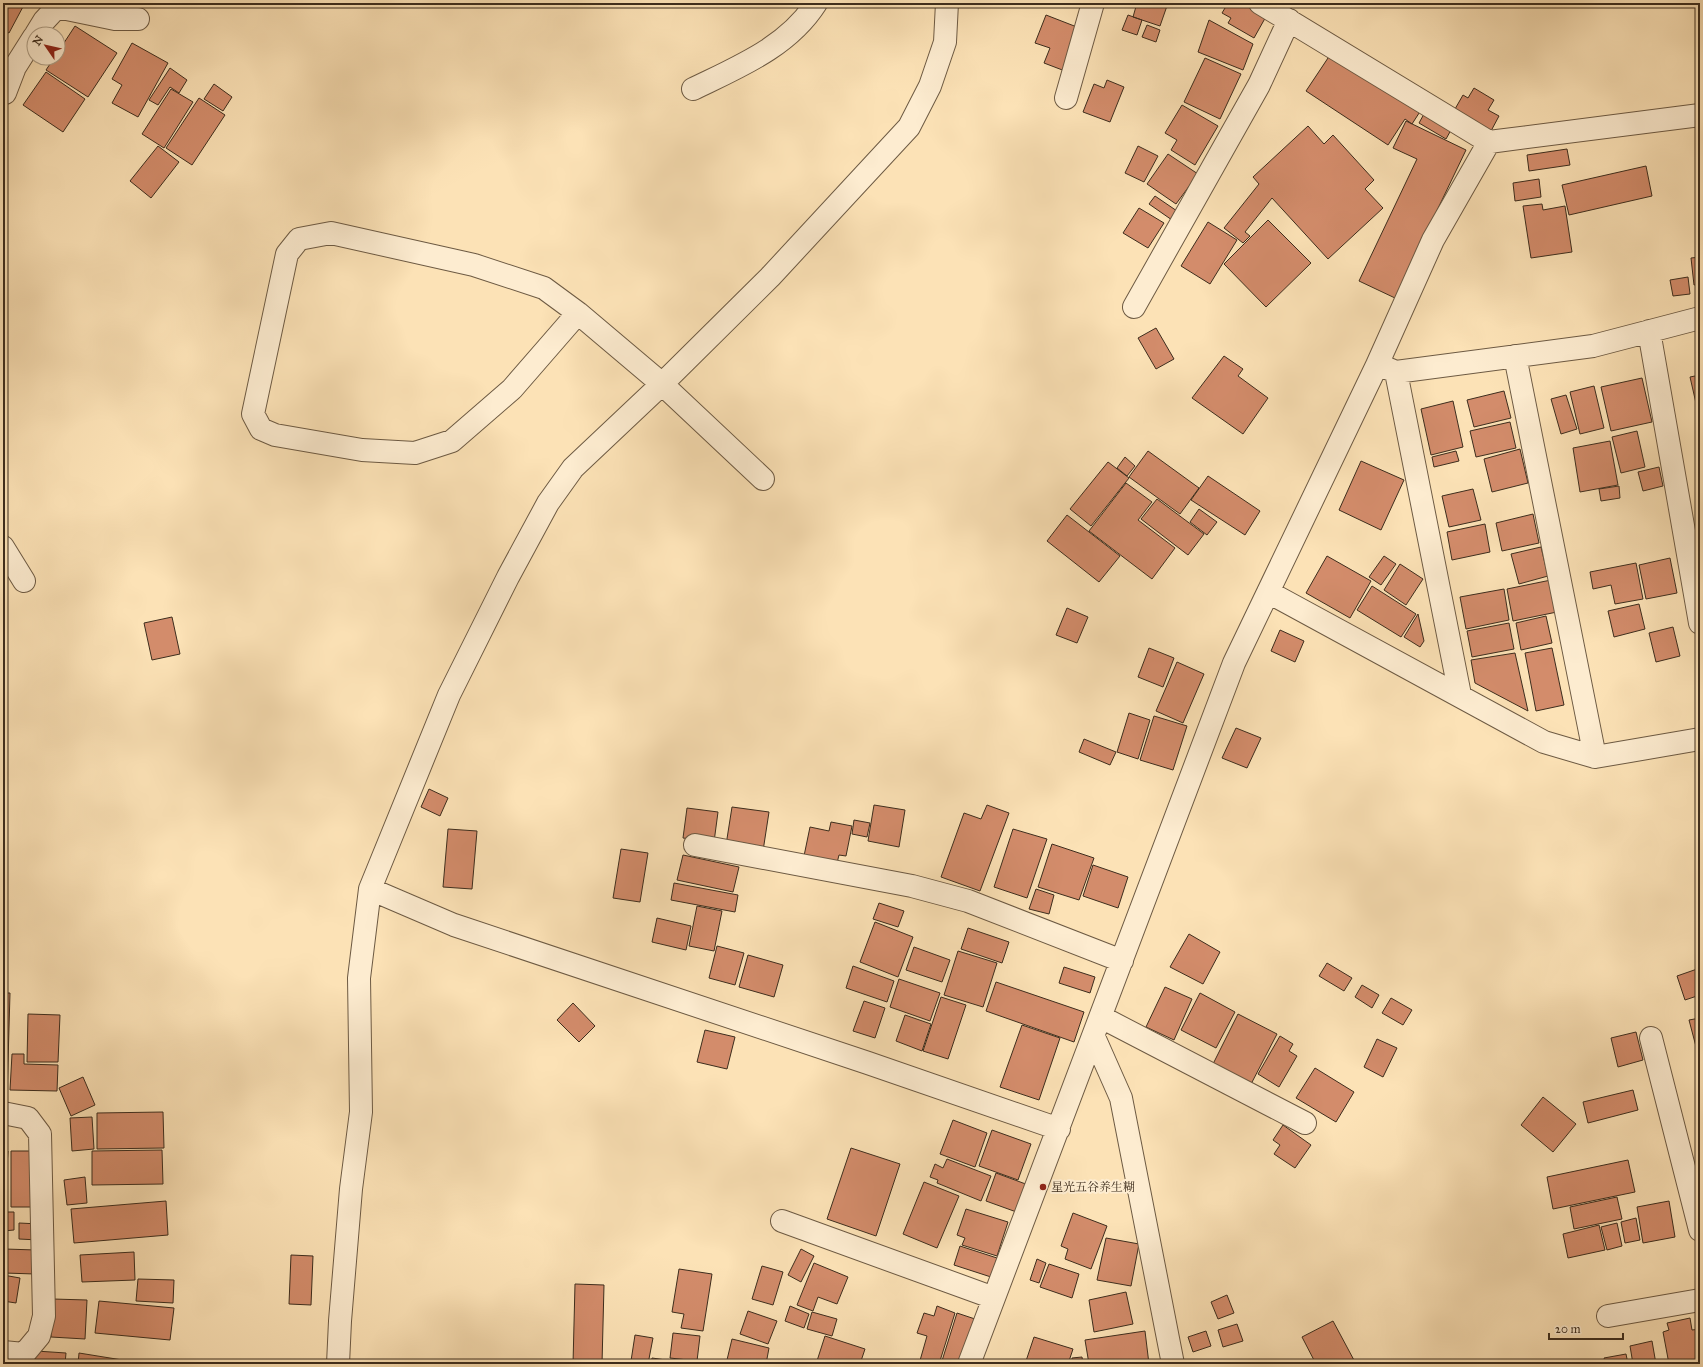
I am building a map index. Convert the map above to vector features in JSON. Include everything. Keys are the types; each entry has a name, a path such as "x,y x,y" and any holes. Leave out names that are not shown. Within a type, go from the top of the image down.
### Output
{"street":[{"path":"693,89 760,56 808,15 816,3"},
{"path":"338,1364 351,1189 362,1112 359,978 370,889 449,696 508,577 548,503 573,468 662,384 770,277 909,127 930,86 944,42 947,3"},
{"path":"1066,98 1093,3"},
{"path":"1260,3 1489,142 1700,115"},
{"path":"41,26 44,20 57,7 115,19 138,19"},
{"path":"1134,307 1259,85 1289,20"},
{"path":"4,94 9,63 26,45"},
{"path":"969,1364 1098,1027 1234,663 1268,592 1387,368 1433,240 1489,142"},
{"path":"578,313 512,389 458,436 452,441 415,453 362,450 276,436 261,429 253,414 287,254 299,239 331,233 474,265 544,288 578,313 662,384 763,479"},
{"path":"1387,368 1515,356 1593,346 1700,318"},
{"path":"1649,331 1700,623"},
{"path":"1515,356 1595,758"},
{"path":"1387,368 1460,695"},
{"path":"3,547 24,581"},
{"path":"1268,592 1544,742 1595,758 1700,738"},
{"path":"695,845 912,886 968,901 1122,962"},
{"path":"370,889 454,925 868,1063 1058,1129"},
{"path":"1098,1027 1305,1123"},
{"path":"1098,1027 1121,1098 1173,1364"},
{"path":"1651,1038 1700,1230"},
{"path":"3,1113 28,1118 40,1134 44,1316 39,1336 22,1359 3,1352"},
{"path":"782,1221 994,1298"},
{"path":"1608,1316 1700,1300"}],"building":[{"path":"3,3 25,3 9,33 3,30"},
{"path":"1137,3 1168,3 1160,26 1133,17"},
{"path":"1228,3 1251,3 1268,13 1254,38 1228,23 1231,18 1222,13"},
{"path":"1046,15 1082,29 1065,71 1044,63 1050,48 1035,43"},
{"path":"1128,15 1142,20 1137,35 1122,30"},
{"path":"1209,20 1253,44 1243,70 1198,52"},
{"path":"1147,25 1160,30 1156,42 1142,37"},
{"path":"75,26 117,53 88,97 46,70 49,66 66,66 66,40"},
{"path":"132,43 168,63 138,117 112,103 122,85 112,79"},
{"path":"1334,49 1423,107 1412,124 1405,119 1388,145 1306,91"},
{"path":"1205,58 1241,74 1220,119 1184,102"},
{"path":"170,68 187,80 179,93 170,87 158,105 149,100"},
{"path":"46,72 85,99 63,132 23,105"},
{"path":"1107,80 1124,87 1110,122 1083,112 1094,84 1104,88"},
{"path":"214,84 232,97 223,111 204,99"},
{"path":"1474,88 1494,100 1488,110 1499,116 1491,131 1455,109 1463,95 1468,98"},
{"path":"171,89 193,102 164,148 142,134"},
{"path":"199,98 225,115 192,165 166,148"},
{"path":"1182,105 1218,126 1195,165 1171,150 1177,140 1165,133"},
{"path":"1424,114 1451,130 1446,139 1419,123"},
{"path":"1406,121 1466,150 1395,298 1359,281 1417,159 1393,148"},
{"path":"1308,126 1324,144 1333,135 1374,180 1365,189 1383,208 1328,259 1272,198 1245,232 1250,236 1243,243 1224,228 1259,184 1253,177"},
{"path":"158,146 179,162 151,198 130,181"},
{"path":"1138,146 1158,156 1144,182 1125,173"},
{"path":"1567,149 1570,165 1529,171 1527,155"},
{"path":"1168,154 1198,174 1176,204 1147,184"},
{"path":"1646,166 1652,196 1569,215 1562,185"},
{"path":"1539,179 1541,197 1515,201 1513,183"},
{"path":"1155,196 1177,211 1172,220 1149,204"},
{"path":"1542,204 1543,210 1565,206 1572,252 1531,258 1523,206"},
{"path":"1139,208 1164,223 1148,248 1123,233"},
{"path":"1268,220 1311,263 1266,307 1224,264"},
{"path":"1208,222 1237,240 1210,284 1181,266"},
{"path":"1700,257 1700,284 1694,285 1691,258"},
{"path":"1688,277 1690,294 1673,296 1670,280"},
{"path":"1156,328 1174,359 1156,369 1138,338"},
{"path":"1224,356 1243,369 1238,376 1268,398 1243,434 1192,398"},
{"path":"1700,375 1700,411 1698,412 1690,377"},
{"path":"1642,378 1652,422 1611,431 1601,387"},
{"path":"1594,386 1604,428 1580,434 1570,392"},
{"path":"1504,391 1511,418 1474,427 1467,400"},
{"path":"1566,395 1577,429 1561,434 1551,399"},
{"path":"1453,401 1463,447 1431,455 1421,409"},
{"path":"1510,422 1516,448 1476,457 1470,431"},
{"path":"1637,431 1645,467 1621,473 1612,437"},
{"path":"1610,441 1618,485 1580,492 1573,448"},
{"path":"1520,449 1528,483 1492,492 1484,459"},
{"path":"1148,451 1199,488 1180,514 1129,477"},
{"path":"1456,451 1459,461 1434,467 1432,457"},
{"path":"1125,457 1135,466 1127,476 1117,468"},
{"path":"1361,461 1404,480 1381,530 1339,510"},
{"path":"1108,462 1129,478 1091,526 1070,509"},
{"path":"1659,467 1663,486 1643,491 1638,472"},
{"path":"1208,476 1260,511 1245,535 1191,500"},
{"path":"1126,483 1152,502 1138,520 1175,548 1152,579 1089,531"},
{"path":"1619,486 1620,498 1601,501 1599,489"},
{"path":"1473,489 1481,520 1449,527 1442,496"},
{"path":"1157,499 1204,534 1188,555 1141,519"},
{"path":"1199,509 1217,522 1207,535 1190,522"},
{"path":"1533,514 1539,543 1502,551 1496,523"},
{"path":"1067,515 1120,556 1099,582 1047,541"},
{"path":"1485,524 1490,552 1452,560 1447,532"},
{"path":"1541,547 1548,576 1519,584 1511,554"},
{"path":"1327,556 1371,581 1350,618 1306,593"},
{"path":"1384,556 1396,564 1381,585 1369,577"},
{"path":"1670,558 1677,593 1646,599 1639,565"},
{"path":"1636,563 1643,599 1615,604 1611,585 1593,589 1590,572"},
{"path":"1400,564 1423,579 1406,605 1384,590"},
{"path":"1551,580 1557,612 1513,621 1507,589"},
{"path":"1372,586 1416,614 1401,637 1357,610"},
{"path":"1504,589 1509,620 1466,629 1460,597"},
{"path":"1639,604 1645,629 1614,637 1608,611"},
{"path":"1067,608 1088,617 1077,643 1056,635"},
{"path":"1418,614 1424,641 1420,647 1404,637"},
{"path":"1546,616 1552,643 1521,650 1516,623"},
{"path":"172,617 180,654 152,660 144,623"},
{"path":"1509,623 1514,649 1472,657 1467,631"},
{"path":"1673,627 1680,656 1656,662 1649,633"},
{"path":"1280,630 1304,641 1295,662 1271,651"},
{"path":"1149,648 1174,658 1163,687 1138,677"},
{"path":"1552,648 1564,705 1536,711 1525,653"},
{"path":"1515,653 1528,711 1475,683 1471,660"},
{"path":"1177,662 1204,674 1183,723 1156,711"},
{"path":"1129,713 1150,720 1138,759 1117,752"},
{"path":"1154,716 1187,726 1173,770 1140,760"},
{"path":"1236,728 1261,738 1247,768 1222,758"},
{"path":"1084,739 1116,752 1110,765 1079,752"},
{"path":"429,789 448,798 440,816 421,807"},
{"path":"874,805 905,810 899,847 868,841"},
{"path":"987,805 1009,813 980,891 941,877 964,813 981,819"},
{"path":"732,807 769,812 763,851 726,845"},
{"path":"687,808 718,812 714,842 683,838"},
{"path":"854,820 870,823 867,837 852,834"},
{"path":"831,822 852,826 846,856 839,855 837,863 804,856 810,827 829,831"},
{"path":"448,829 477,831 472,889 443,887"},
{"path":"1013,829 1047,839 1027,898 994,887"},
{"path":"1052,844 1094,858 1079,900 1038,887"},
{"path":"621,849 648,853 640,902 613,898"},
{"path":"683,855 739,867 733,892 677,880"},
{"path":"1093,865 1128,877 1118,908 1083,896"},
{"path":"674,883 738,895 735,912 671,900"},
{"path":"1036,889 1054,895 1049,914 1029,909"},
{"path":"879,903 904,911 898,927 873,919"},
{"path":"697,906 722,911 714,951 689,946"},
{"path":"657,918 691,926 686,950 652,942"},
{"path":"875,922 913,937 898,977 860,962"},
{"path":"968,928 1009,942 1002,963 961,949"},
{"path":"1189,934 1220,952 1203,984 1170,967"},
{"path":"717,946 744,953 735,985 709,978"},
{"path":"914,947 950,960 942,982 906,970"},
{"path":"958,951 997,963 983,1007 944,995"},
{"path":"748,955 783,965 774,997 739,987"},
{"path":"1327,963 1352,978 1344,991 1319,976"},
{"path":"853,966 894,981 887,1002 846,988"},
{"path":"1064,967 1095,977 1090,993 1059,983"},
{"path":"1700,968 1700,995 1685,1000 1677,976"},
{"path":"899,979 940,993 930,1021 890,1007"},
{"path":"996,982 1084,1012 1074,1042 986,1011"},
{"path":"1362,985 1379,995 1372,1008 1355,997"},
{"path":"1165,987 1192,999 1174,1040 1146,1027"},
{"path":"3,993 10,993 7,1098 3,1098"},
{"path":"1200,993 1235,1012 1216,1048 1181,1030"},
{"path":"941,997 966,1005 948,1059 923,1051"},
{"path":"1391,998 1412,1010 1403,1025 1382,1013"},
{"path":"864,1001 885,1008 875,1038 853,1031"},
{"path":"573,1003 595,1026 579,1042 557,1020"},
{"path":"28,1014 60,1015 58,1062 27,1062"},
{"path":"1238,1014 1277,1034 1250,1086 1212,1066"},
{"path":"905,1015 931,1024 922,1051 896,1041"},
{"path":"1700,1018 1700,1058 1699,1058 1689,1020"},
{"path":"1022,1025 1060,1038 1039,1100 1000,1087"},
{"path":"705,1030 735,1037 727,1069 697,1062"},
{"path":"1636,1032 1643,1060 1618,1067 1611,1038"},
{"path":"1280,1036 1293,1044 1289,1051 1297,1056 1279,1087 1258,1074"},
{"path":"1377,1039 1397,1048 1383,1077 1364,1067"},
{"path":"12,1054 24,1054 24,1064 58,1065 57,1091 10,1090"},
{"path":"1315,1068 1354,1092 1336,1122 1296,1098"},
{"path":"83,1077 95,1105 71,1116 59,1088"},
{"path":"1633,1090 1638,1110 1588,1123 1583,1102"},
{"path":"1543,1097 1576,1124 1553,1152 1521,1125"},
{"path":"163,1112 164,1148 97,1149 97,1113"},
{"path":"92,1117 94,1149 72,1151 70,1118"},
{"path":"953,1120 987,1133 975,1167 940,1154"},
{"path":"1283,1125 1311,1145 1295,1168 1274,1154 1280,1145 1273,1140"},
{"path":"992,1130 1031,1144 1018,1180 979,1166"},
{"path":"851,1148 900,1164 876,1236 827,1219"},
{"path":"3,1150 8,1151 4,1210 3,1210"},
{"path":"162,1150 163,1184 92,1185 92,1151"},
{"path":"11,1151 39,1151 39,1207 11,1207"},
{"path":"947,1159 991,1176 981,1201 937,1183 938,1180 930,1177 935,1164 943,1168"},
{"path":"1628,1160 1635,1192 1553,1209 1547,1177"},
{"path":"996,1173 1031,1186 1022,1214 986,1201"},
{"path":"85,1177 87,1203 67,1205 64,1180"},
{"path":"924,1182 959,1196 937,1248 903,1234"},
{"path":"1617,1197 1622,1219 1574,1229 1570,1207"},
{"path":"166,1201 168,1235 74,1243 71,1209"},
{"path":"1669,1201 1675,1237 1643,1243 1637,1207"},
{"path":"966,1209 1008,1222 997,1256 962,1245 965,1238 957,1235"},
{"path":"3,1212 14,1212 14,1230 3,1231"},
{"path":"1073,1213 1107,1226 1091,1269 1065,1259 1068,1249 1061,1246"},
{"path":"1636,1218 1640,1240 1625,1243 1621,1222"},
{"path":"19,1223 40,1224 39,1240 19,1239"},
{"path":"1617,1223 1622,1246 1607,1250 1601,1227"},
{"path":"1599,1225 1605,1250 1568,1258 1563,1234"},
{"path":"1106,1238 1139,1244 1131,1286 1097,1280"},
{"path":"960,1246 997,1258 991,1277 954,1265"},
{"path":"5,1249 36,1250 35,1274 4,1273"},
{"path":"801,1249 814,1256 801,1282 788,1275"},
{"path":"134,1252 135,1280 82,1282 80,1255"},
{"path":"291,1255 313,1256 311,1305 289,1304"},
{"path":"1037,1259 1046,1263 1039,1283 1030,1280"},
{"path":"814,1263 848,1277 837,1304 818,1297 813,1311 797,1305"},
{"path":"1049,1264 1079,1274 1072,1298 1040,1287"},
{"path":"762,1266 783,1272 773,1305 752,1299"},
{"path":"679,1269 712,1274 703,1331 681,1328 684,1314 672,1312"},
{"path":"3,1275 20,1278 16,1303 3,1301"},
{"path":"138,1279 174,1280 173,1303 136,1301"},
{"path":"575,1284 604,1285 602,1364 573,1364"},
{"path":"1126,1292 1133,1324 1094,1332 1089,1300"},
{"path":"1227,1295 1234,1313 1218,1319 1211,1302"},
{"path":"53,1299 87,1300 85,1339 51,1337"},
{"path":"99,1301 174,1308 170,1340 95,1333"},
{"path":"790,1306 809,1314 804,1328 785,1321"},
{"path":"937,1306 955,1313 939,1364 919,1364 927,1336 917,1333 924,1313 934,1316"},
{"path":"748,1311 777,1321 768,1344 740,1334"},
{"path":"812,1312 837,1319 832,1336 807,1329"},
{"path":"957,1313 975,1319 961,1364 941,1364"},
{"path":"1690,1318 1692,1330 1700,1329 1700,1364 1669,1364 1663,1332 1669,1330 1667,1323"},
{"path":"1333,1321 1355,1362 1351,1364 1316,1364 1302,1337"},
{"path":"1237,1324 1243,1341 1223,1347 1218,1330"},
{"path":"1145,1331 1149,1364 1089,1364 1085,1340"},
{"path":"1206,1331 1211,1346 1193,1352 1188,1337"},
{"path":"673,1333 700,1336 697,1361 670,1358"},
{"path":"635,1335 653,1338 648,1364 631,1361"},
{"path":"825,1336 865,1349 860,1364 816,1364"},
{"path":"1034,1337 1073,1349 1068,1364 1025,1364"},
{"path":"732,1339 769,1348 766,1364 726,1364"},
{"path":"1652,1341 1656,1364 1633,1364 1630,1346"},
{"path":"36,1351 66,1353 65,1364 35,1364"},
{"path":"79,1353 147,1364 78,1364"},
{"path":"1626,1354 1628,1364 1606,1364 1604,1358"},
{"path":"1082,1357 1083,1364 1072,1364 1072,1358"},
{"path":"652,1358 694,1364 651,1364"}],"place":[{"name":"星光五谷养生糊","path":"1043,1187"}]}
